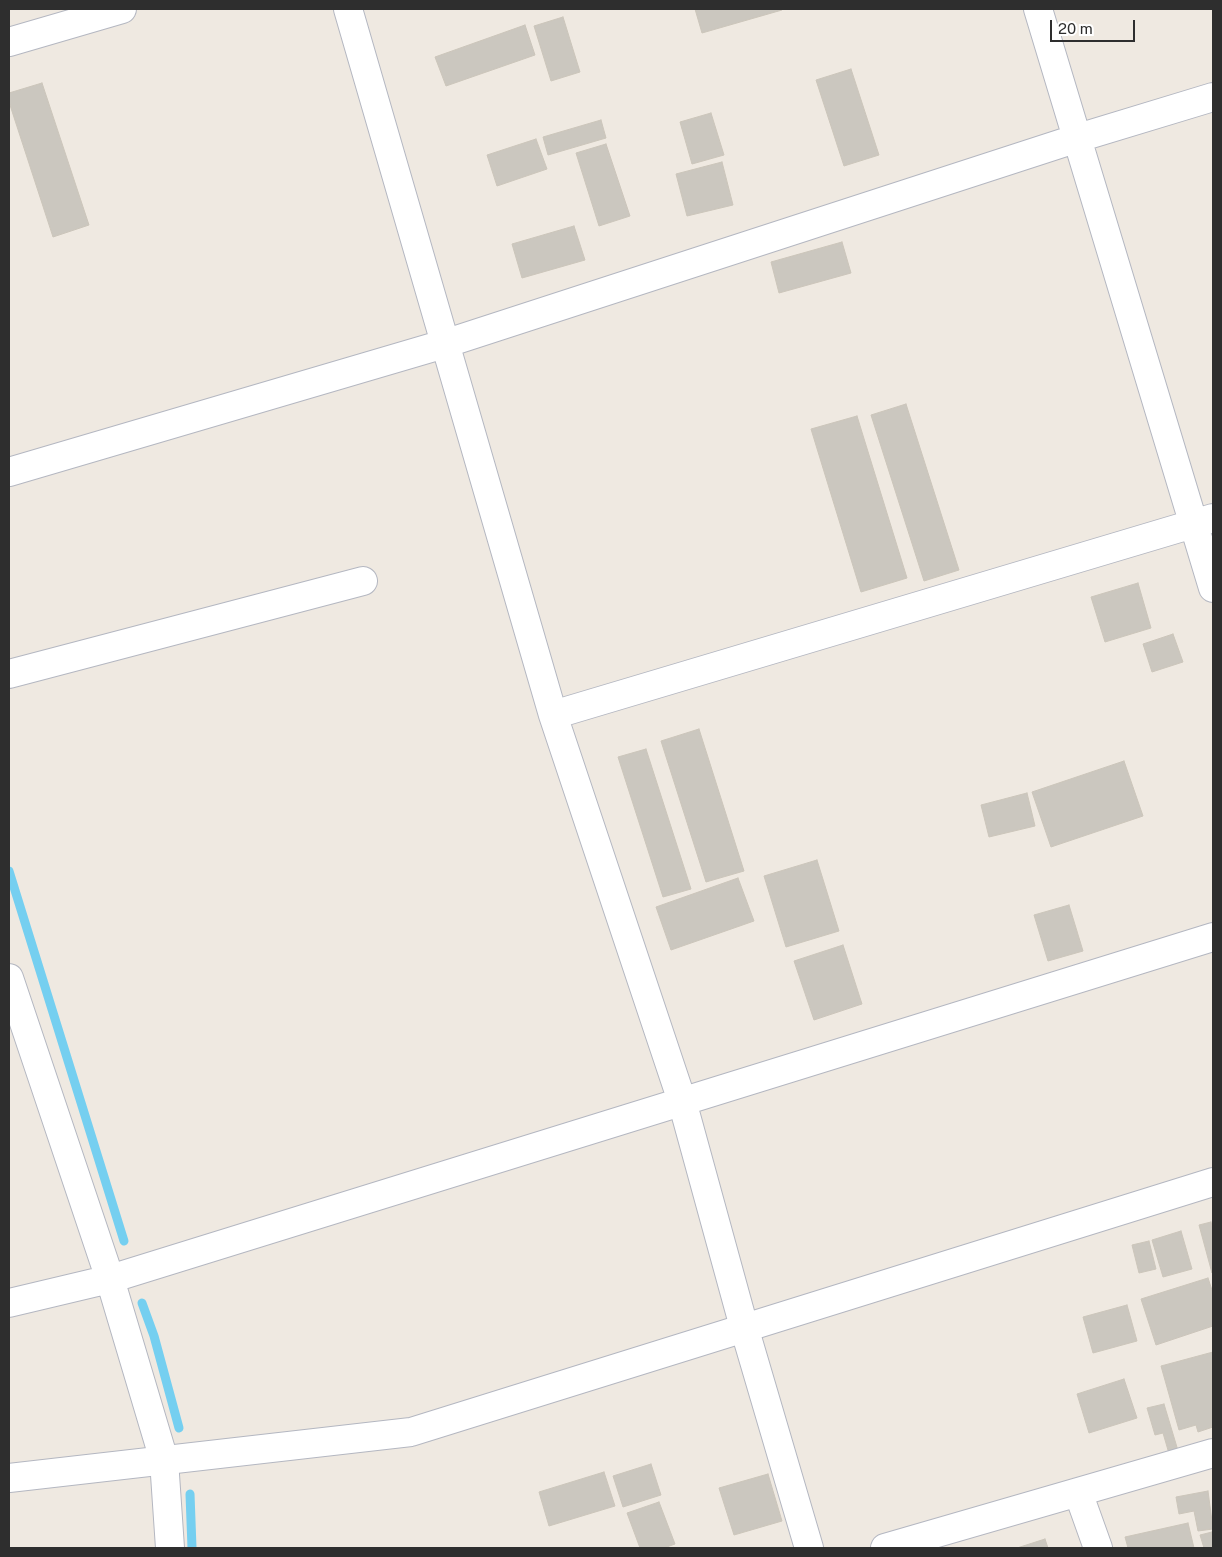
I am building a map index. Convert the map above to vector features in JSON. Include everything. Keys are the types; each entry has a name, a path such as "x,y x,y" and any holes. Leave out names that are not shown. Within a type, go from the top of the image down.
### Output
{"street":[{"path":"9,42 122,9"},
{"path":"348,9 553,715 682,1101 744,1327 809,1548"},
{"path":"1038,9 1078,138 1204,521 1213,588"},
{"path":"9,472 444,344 1078,138 1213,97"},
{"path":"553,715 1204,521"},
{"path":"9,674 363,581"},
{"path":"9,1303 110,1279 1213,937"},
{"path":"9,978 110,1279 164,1460 170,1548"},
{"path":"9,1478 411,1432 1213,1182"},
{"path":"885,1548 1213,1453"},
{"path":"1078,1492 1098,1548"}],"building":[{"path":"695,9 782,9 782,10 702,33"},
{"path":"563,17 580,72 551,81 534,26"},
{"path":"525,25 535,55 446,86 435,57"},
{"path":"851,69 879,155 844,166 816,80"},
{"path":"42,83 89,225 53,237 9,102 9,93"},
{"path":"711,113 724,155 692,164 680,122"},
{"path":"601,120 606,138 548,155 543,137"},
{"path":"536,139 547,169 497,186 487,155"},
{"path":"606,144 630,216 599,226 576,153"},
{"path":"722,162 733,205 687,216 676,174"},
{"path":"574,226 585,260 522,278 512,244"},
{"path":"842,242 851,273 779,293 771,262"},
{"path":"906,404 959,570 924,581 871,415"},
{"path":"857,416 907,578 861,592 811,429"},
{"path":"1138,583 1151,628 1105,642 1091,597"},
{"path":"1173,634 1183,662 1152,672 1143,644"},
{"path":"699,729 744,871 706,882 661,741"},
{"path":"646,749 691,889 663,897 618,757"},
{"path":"1124,761 1143,816 1051,847 1032,792"},
{"path":"1027,793 1035,826 989,837 981,805"},
{"path":"817,860 839,931 786,947 764,876"},
{"path":"738,878 754,921 671,950 656,907"},
{"path":"1069,905 1083,951 1048,961 1034,915"},
{"path":"843,945 862,1004 814,1020 794,961"},
{"path":"1211,1222 1213,1230 1212,1273 1199,1225"},
{"path":"1181,1231 1192,1269 1163,1277 1152,1240"},
{"path":"1149,1241 1156,1269 1139,1273 1132,1245"},
{"path":"1208,1278 1213,1293 1213,1326 1156,1345 1141,1299"},
{"path":"1127,1305 1137,1341 1093,1353 1083,1317"},
{"path":"1213,1352 1213,1427 1198,1432 1196,1425 1179,1430 1161,1366"},
{"path":"1124,1379 1137,1418 1089,1433 1077,1394"},
{"path":"1164,1404 1179,1454 1170,1457 1163,1433 1155,1435 1147,1408"},
{"path":"651,1464 661,1495 623,1507 613,1476"},
{"path":"604,1472 615,1506 549,1526 539,1492"},
{"path":"768,1474 782,1521 734,1535 719,1488"},
{"path":"1208,1491 1213,1529 1198,1531 1194,1511 1179,1514 1176,1497"},
{"path":"659,1502 675,1544 664,1548 640,1548 627,1513"},
{"path":"1188,1523 1194,1548 1128,1548 1125,1537"},
{"path":"1212,1532 1213,1548 1204,1548 1200,1535"},
{"path":"1045,1539 1048,1548 1017,1548"}],"waterway":[{"path":"9,871 124,1241"},
{"path":"142,1303 154,1336 179,1428"},
{"path":"190,1494 192,1548"}]}
